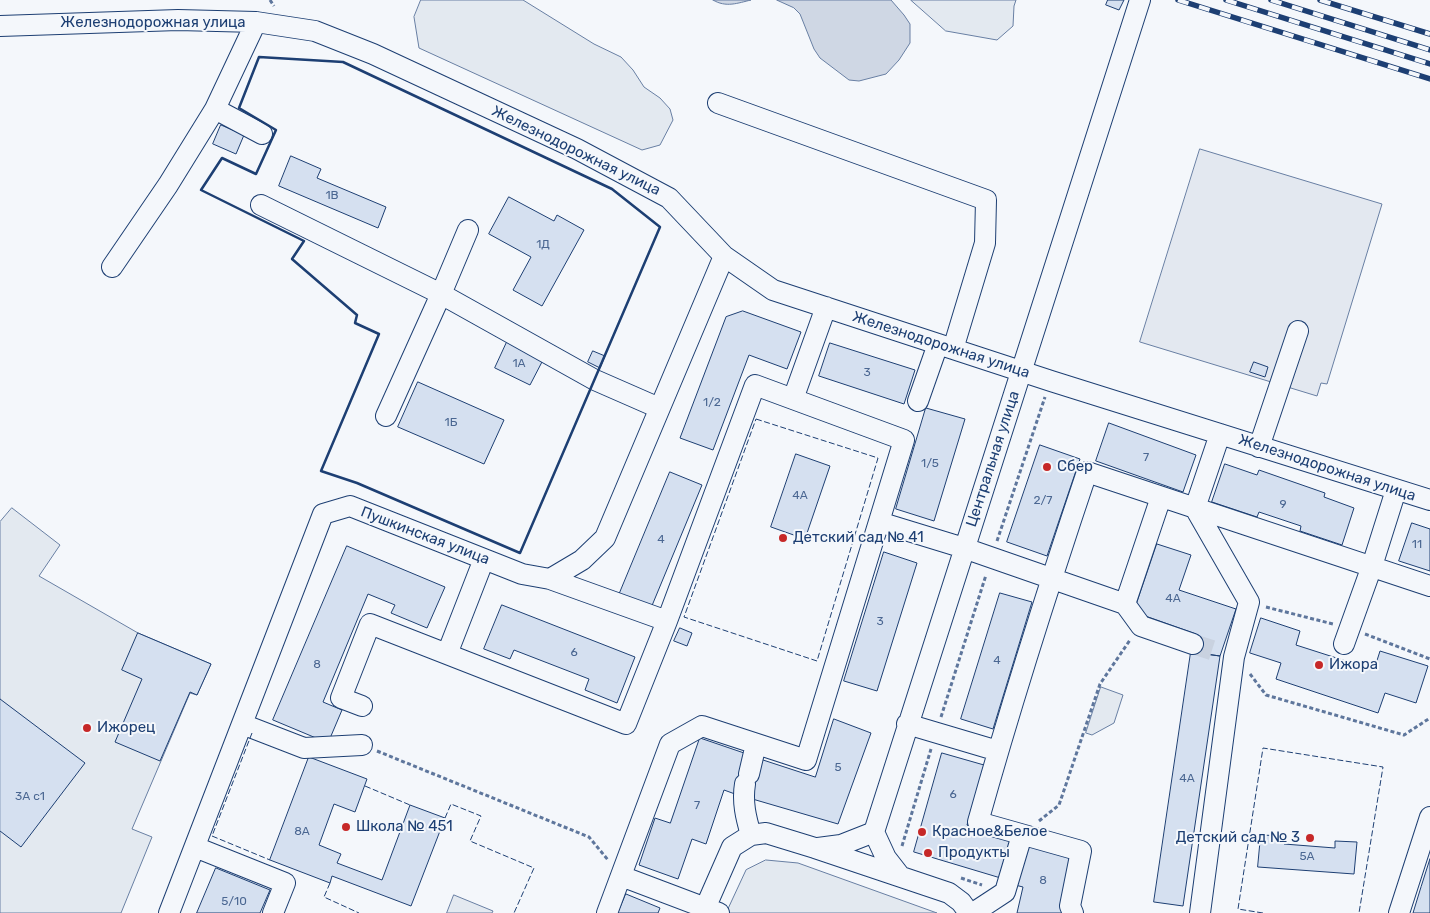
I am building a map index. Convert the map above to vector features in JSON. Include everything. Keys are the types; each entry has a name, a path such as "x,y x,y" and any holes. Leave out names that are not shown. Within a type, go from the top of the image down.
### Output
{"street":[{"name":"Центральная улица","path":"874,832 1140,0"},
{"name":"Железнодорожная улица","path":"0,26 178,20 256,22 315,31 373,54 577,149 669,198 724,256 773,290 1022,372 1430,500"},
{"path":"112,267 168,185 215,109 256,22"},
{"path":"718,103 986,200 985,243 946,346 918,401"},
{"path":"215,109 262,134"},
{"path":"261,205 441,294 595,380 659,408"},
{"path":"386,416 468,230"},
{"path":"550,578 582,560 605,538 724,256"},
{"path":"793,400 826,307"},
{"path":"1260,447 1298,331"},
{"path":"362,706 341,698 370,624 626,724 667,621 755,385 904,440 806,760 702,726 670,744 607,913"},
{"path":"1200,913 1230,655 1249,602 1195,508 1220,434"},
{"path":"1073,913 1070,906 1081,851 978,822 1051,577 1087,472 1430,586"},
{"path":"1346,636 1372,566 1396,490"},
{"path":"1125,604 1161,497"},
{"name":"Пушкинская улица","path":"169,913 323,514 350,506 522,574 550,578 667,621"},
{"path":"879,522 964,548 1125,604 1141,626 1193,644"},
{"path":"447,654 484,559"},
{"path":"242,724 304,748 362,746"},
{"path":"907,724 998,751"},
{"path":"751,835 745,816 743,796 756,744"},
{"path":"1399,913 1430,817"},
{"path":"815,848 841,845 874,832 886,858 900,876"},
{"path":"621,876 710,911 732,847 751,835 766,833 900,876 949,894 961,902 971,913 1005,892 1022,835"},
{"path":"195,847 285,883 273,913"}],"path":[{"path":"1249,602 1346,636 1430,659"},
{"path":"1022,835 1059,805 1100,684 1141,626"},
{"path":"1230,655 1266,696 1404,735 1430,718"},
{"path":"362,746 589,837 621,876"}],"shaded area":[{"path":"421,0 523,0 594,44 621,57 633,70 644,87 660,98 670,109 673,120 660,145 642,150 419,48 414,17"},
{"path":"713,0 751,0 723,4"},
{"path":"777,0 891,0 910,24 910,43 899,60 886,74 859,81 849,80 820,58 814,49 800,14 794,8"},
{"path":"911,0 1016,0 1013,26 997,40 946,31"},
{"path":"1200,149 1382,204 1327,384 1321,383 1317,396 1140,342"},
{"name":"Ижорец","path":"12,508 60,545 39,576 138,633 211,664 197,695 190,693 132,829 152,837 121,913 0,913 0,522"},
{"path":"1101,687 1123,695 1114,723 1092,735 1086,733"},
{"path":"766,860 798,863 937,913 726,913 746,870"},
{"path":"454,895 493,911 492,913 447,913"}],"building":[{"path":"1108,0 1124,0 1119,10 1106,5"},
{"path":"221,125 244,135 236,154 213,144"},
{"path":"291,156 321,169 317,178 386,207 378,228 279,186"},
{"path":"509,197 554,221 557,215 584,230 542,306 513,290 531,257 489,234"},
{"path":"743,311 801,332 787,369 749,355 713,450 680,438 726,317"},
{"path":"507,342 543,360 530,385 495,368"},
{"path":"830,343 915,370 904,404 819,376"},
{"path":"593,351 605,356 600,368 588,362"},
{"path":"1254,362 1268,367 1265,377 1250,372"},
{"path":"418,382 504,420 484,464 398,427"},
{"path":"926,408 965,419 934,521 896,509"},
{"path":"1109,423 1196,455 1183,492 1096,461"},
{"path":"1040,445 1080,459 1047,556 1007,542"},
{"path":"796,454 830,466 805,539 771,527"},
{"path":"1225,464 1257,475 1259,470 1325,493 1324,497 1354,508 1342,545 1300,531 1301,526 1259,512 1257,517 1212,502"},
{"path":"670,472 702,485 651,608 619,595"},
{"path":"1412,523 1430,529 1430,571 1399,561"},
{"path":"1157,544 1191,555 1179,590 1236,609 1220,656 1191,652 1196,634 1134,612"},
{"path":"347,546 445,587 427,628 391,613 395,605 368,594 323,702 342,710 328,743 273,720"},
{"path":"884,552 917,563 877,691 844,681"},
{"path":"1000,593 1032,602 993,729 961,719"},
{"path":"502,605 635,657 617,703 585,690 589,679 514,650 510,659 484,649"},
{"name":"Ижора","path":"1261,618 1300,631 1296,645 1374,670 1380,651 1428,666 1416,703 1385,693 1378,713 1276,679 1281,663 1250,653"},
{"path":"680,628 692,633 687,646 674,641"},
{"path":"138,633 211,664 197,695 190,692 160,761 115,742 142,679 122,670"},
{"path":"1191,652 1220,656 1183,906 1154,902"},
{"path":"0,699 85,763 21,847 0,831"},
{"path":"834,719 871,733 838,824 749,798 760,759 815,777"},
{"path":"700,738 747,754 735,794 724,790 706,844 692,839 678,879 639,865 655,818 670,823"},
{"path":"942,753 984,765 967,825 1015,841 1004,879 914,852"},
{"path":"309,757 367,779 355,812 334,804 319,845 341,854 337,863 382,880 410,805 445,818 411,906 332,876 330,883 270,860"},
{"path":"1261,835 1285,836 1284,844 1335,848 1335,841 1357,842 1354,874 1258,867"},
{"path":"1028,843 1075,855 1063,913 1017,913 1023,887 1015,885"},
{"path":"1430,859 1430,913 1413,913 1421,887"},
{"path":"216,868 270,890 260,913 197,913"},
{"path":"626,894 660,908 658,913 618,913"}],"tunnel":[{"path":"1193,644 1221,653"}],"railway":[{"path":"1178,0 1430,79"},
{"path":"1226,0 1430,64"},
{"path":"1271,0 1430,50"},
{"path":"1320,0 1430,34"}],"fence":[{"path":"756,419 878,458 817,661 684,617 756,419"},
{"path":"252,733 212,836 270,860"},
{"path":"1263,913 1238,909 1263,748 1383,767 1359,913"},
{"path":"365,786 410,805"},
{"path":"445,818 451,804 481,816 470,841 534,868 514,913"},
{"path":"330,883 324,897 359,913"}],"wall":[{"path":"259,57 343,62 612,189 660,227 520,553 357,483 321,471 379,334 355,323 357,315 292,259 304,241 201,190 222,158 256,174 276,130 239,108 259,57"}],"place":[{"name":"Сбер","path":"1047,467"},
{"name":"Детский сад № 41","path":"783,538"},
{"name":"Ижора","path":"1319,665"},
{"name":"Ижорец","path":"87,728"},
{"name":"Школа № 451","path":"346,827"},
{"name":"Красное&Белое","path":"922,832"},
{"name":"Детский сад № 3","path":"1310,838"},
{"name":"Продукты","path":"928,853"}]}
